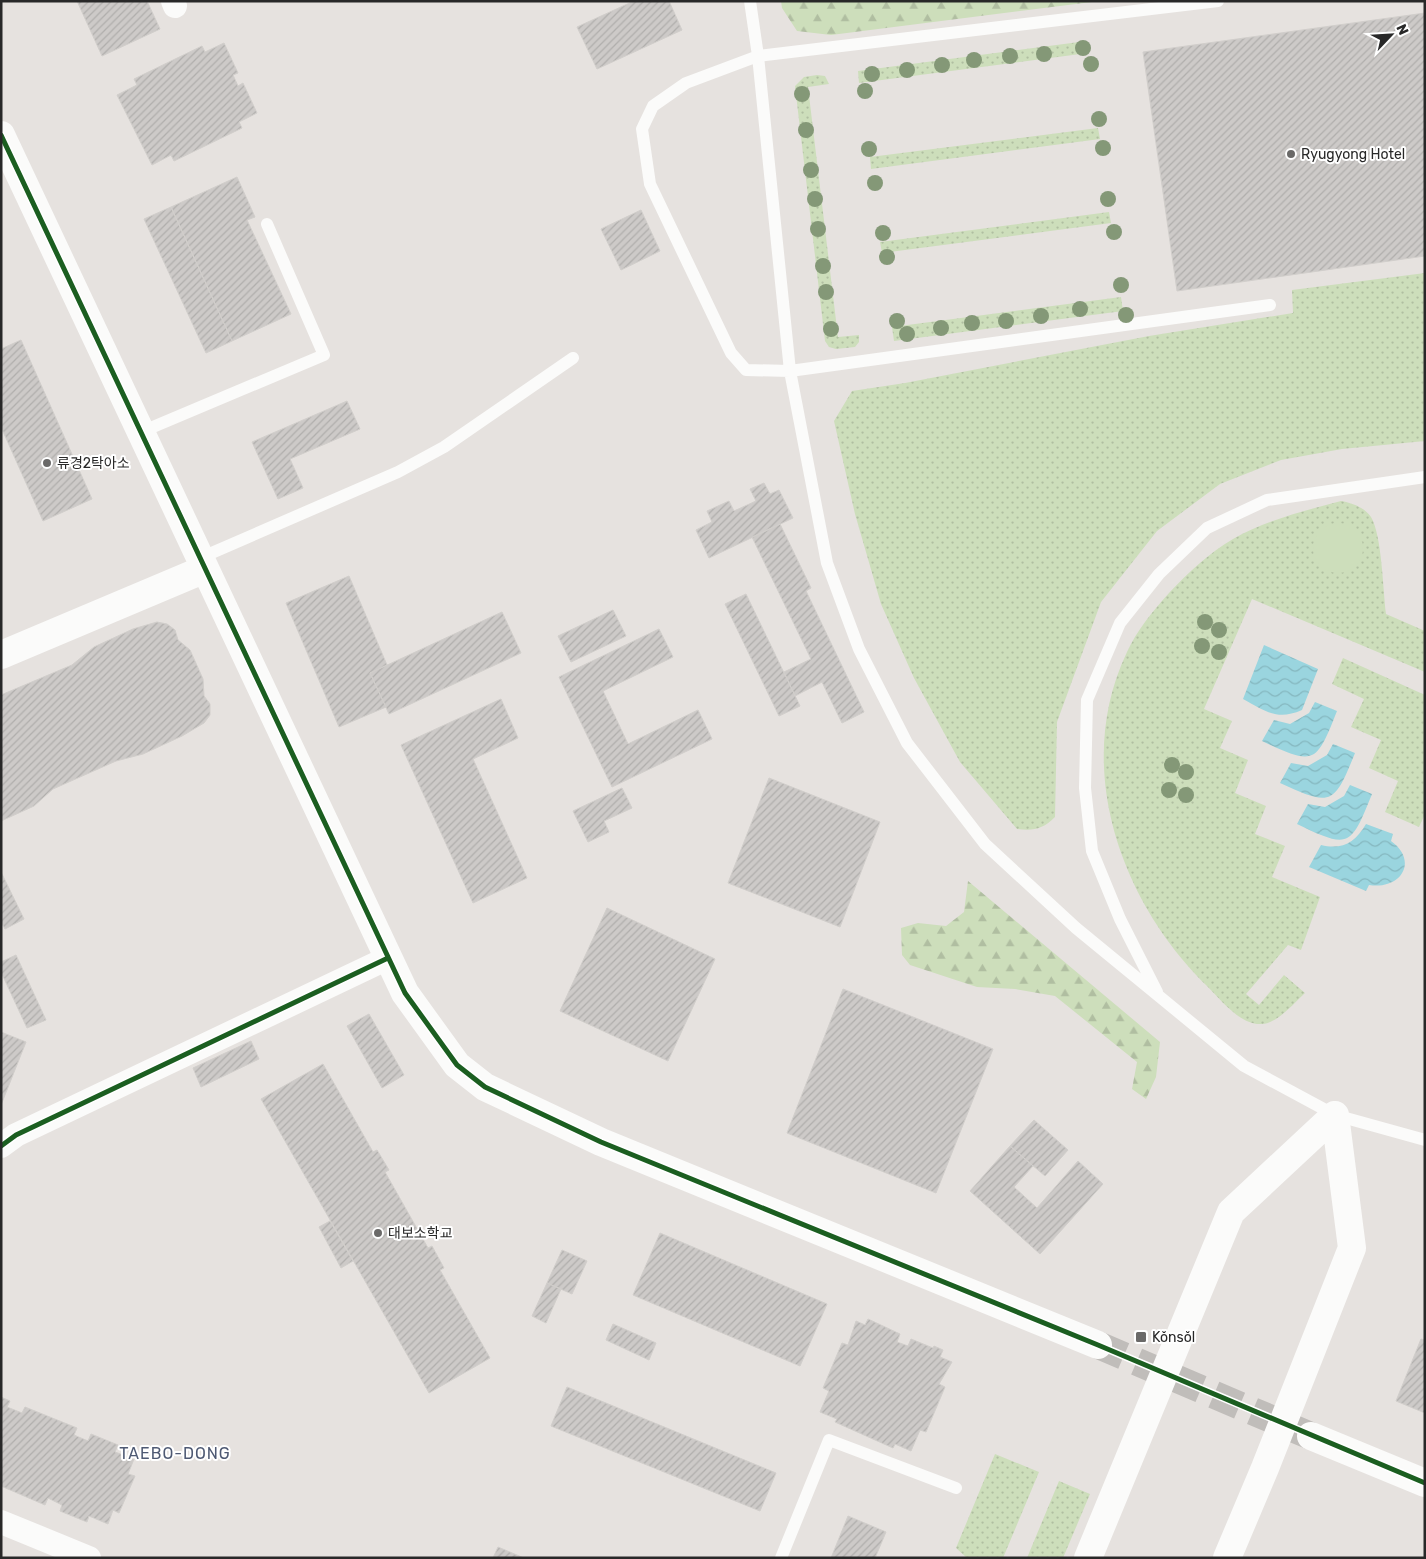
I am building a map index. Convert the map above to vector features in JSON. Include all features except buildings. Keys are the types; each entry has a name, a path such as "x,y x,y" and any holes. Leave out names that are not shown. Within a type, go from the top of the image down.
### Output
{"street":[{"path":"1,135 405,993 457,1065 485,1087 601,1142 1098,1345"},
{"path":"1,655 202,563"},
{"path":"1,1146 16,1135 388,958"},
{"path":"1088,1558 1231,1212 1335,1115"},
{"path":"1227,1558 1265,1468 1352,1248 1335,1115"},
{"path":"1311,1436 1425,1483"},
{"path":"1,1522 89,1558"}],"lane":[{"path":"750,1 758,56 790,371 827,563 859,649 907,742 985,844 1076,928 1244,1066 1335,1115 1425,1140"},
{"path":"1218,1 758,56 686,83 653,106 642,129 650,184 732,353 746,370 790,371 1270,305"},
{"path":"141,432 324,355 267,224"},
{"path":"202,563 398,472 444,447 573,358"},
{"path":"1160,996 1120,919 1092,851 1085,788 1087,700 1120,623 1158,574 1207,528 1266,500 1425,477"},
{"path":"781,1558 829,1440 956,1488"}],"green space":[{"path":"781,1 1100,1 831,35 797,31 782,8"},
{"path":"1087,41 1088,53 859,83 858,71"},
{"path":"825,76 829,84 808,87 838,337 859,335 859,342 855,347 836,349 829,347 825,341 795,86 804,77"},
{"path":"1098,128 1100,139 871,169 870,157"},
{"path":"1109,212 1111,223 882,253 880,242"},
{"path":"1425,273 1425,441 1342,449 1281,460 1220,484 1157,531 1101,602 1057,722 1055,817 1038,828 1028,830 1017,829 960,762 914,678 881,604 855,514 834,421 852,391 905,383 1149,336 1293,313 1292,290"},
{"path":"1121,297 1123,311 894,341 892,327"},
{"path":"1341,501 1358,506 1371,517 1375,525 1380,550 1386,614 1425,631 1425,672 1252,599 1204,709 1232,721 1220,748 1248,760 1235,793 1266,806 1255,834 1285,846 1272,877 1320,897 1301,950 1288,945 1246,994 1259,1005 1284,975 1305,993 1274,1020 1268,1023 1254,1024 1239,1017 1225,1005 1177,952 1150,915 1129,874 1114,831 1105,786 1104,741 1111,696 1127,652 1140,628 1169,593 1199,564 1233,539 1259,526 1299,512"},
{"path":"1343,523 1356,530 1362,538 1362,558 1356,566 1348,572 1333,573 1320,566 1314,558 1313,543 1320,530 1328,524"},
{"path":"1343,658 1425,695 1425,814 1419,827 1385,812 1398,781 1369,768 1381,740 1351,727 1364,699 1332,684"},
{"path":"968,881 1160,1042 1156,1077 1146,1099 1132,1089 1137,1062 1055,996 1015,989 977,987 910,965 902,955 901,928 918,923 946,926 964,912"},
{"path":"995,1454 1039,1472 1003,1558 967,1558 956,1548"},
{"path":"1059,1481 1090,1494 1063,1558 1027,1558"}],"water":[{"path":"1264,645 1318,669 1302,710 1278,715 1265,711 1243,699"},
{"path":"1315,702 1337,711 1324,742 1312,755 1293,754 1262,741 1274,720 1290,724 1309,713"},
{"path":"1333,744 1355,753 1336,792 1321,798 1297,791 1280,783 1291,763 1308,766 1327,755"},
{"path":"1350,785 1372,794 1353,833 1346,838 1338,840 1328,838 1297,824 1308,804 1325,807 1344,796"},
{"path":"1366,824 1393,834 1391,841 1404,857 1405,865 1397,879 1390,883 1369,885 1366,891 1309,867 1321,845 1342,846 1347,844 1362,831"}],"tunnel":[{"path":"1098,1345 1311,1436"}],"cycle path":[{"path":"1,135 405,993 457,1065 485,1087 601,1142 1098,1345 1425,1483"},
{"path":"1,1146 16,1135 388,958"}],"place":[{"name":"Ryugyong Hotel","path":"1291,154"},
{"name":"류경2탁아소","path":"47,463"},
{"name":"대보소학교","path":"378,1233"},
{"name":"Kŏnsŏl","path":"1141,1337"}],"district":[{"name":"TAEBO-DONG","path":"175,1453"}]}
